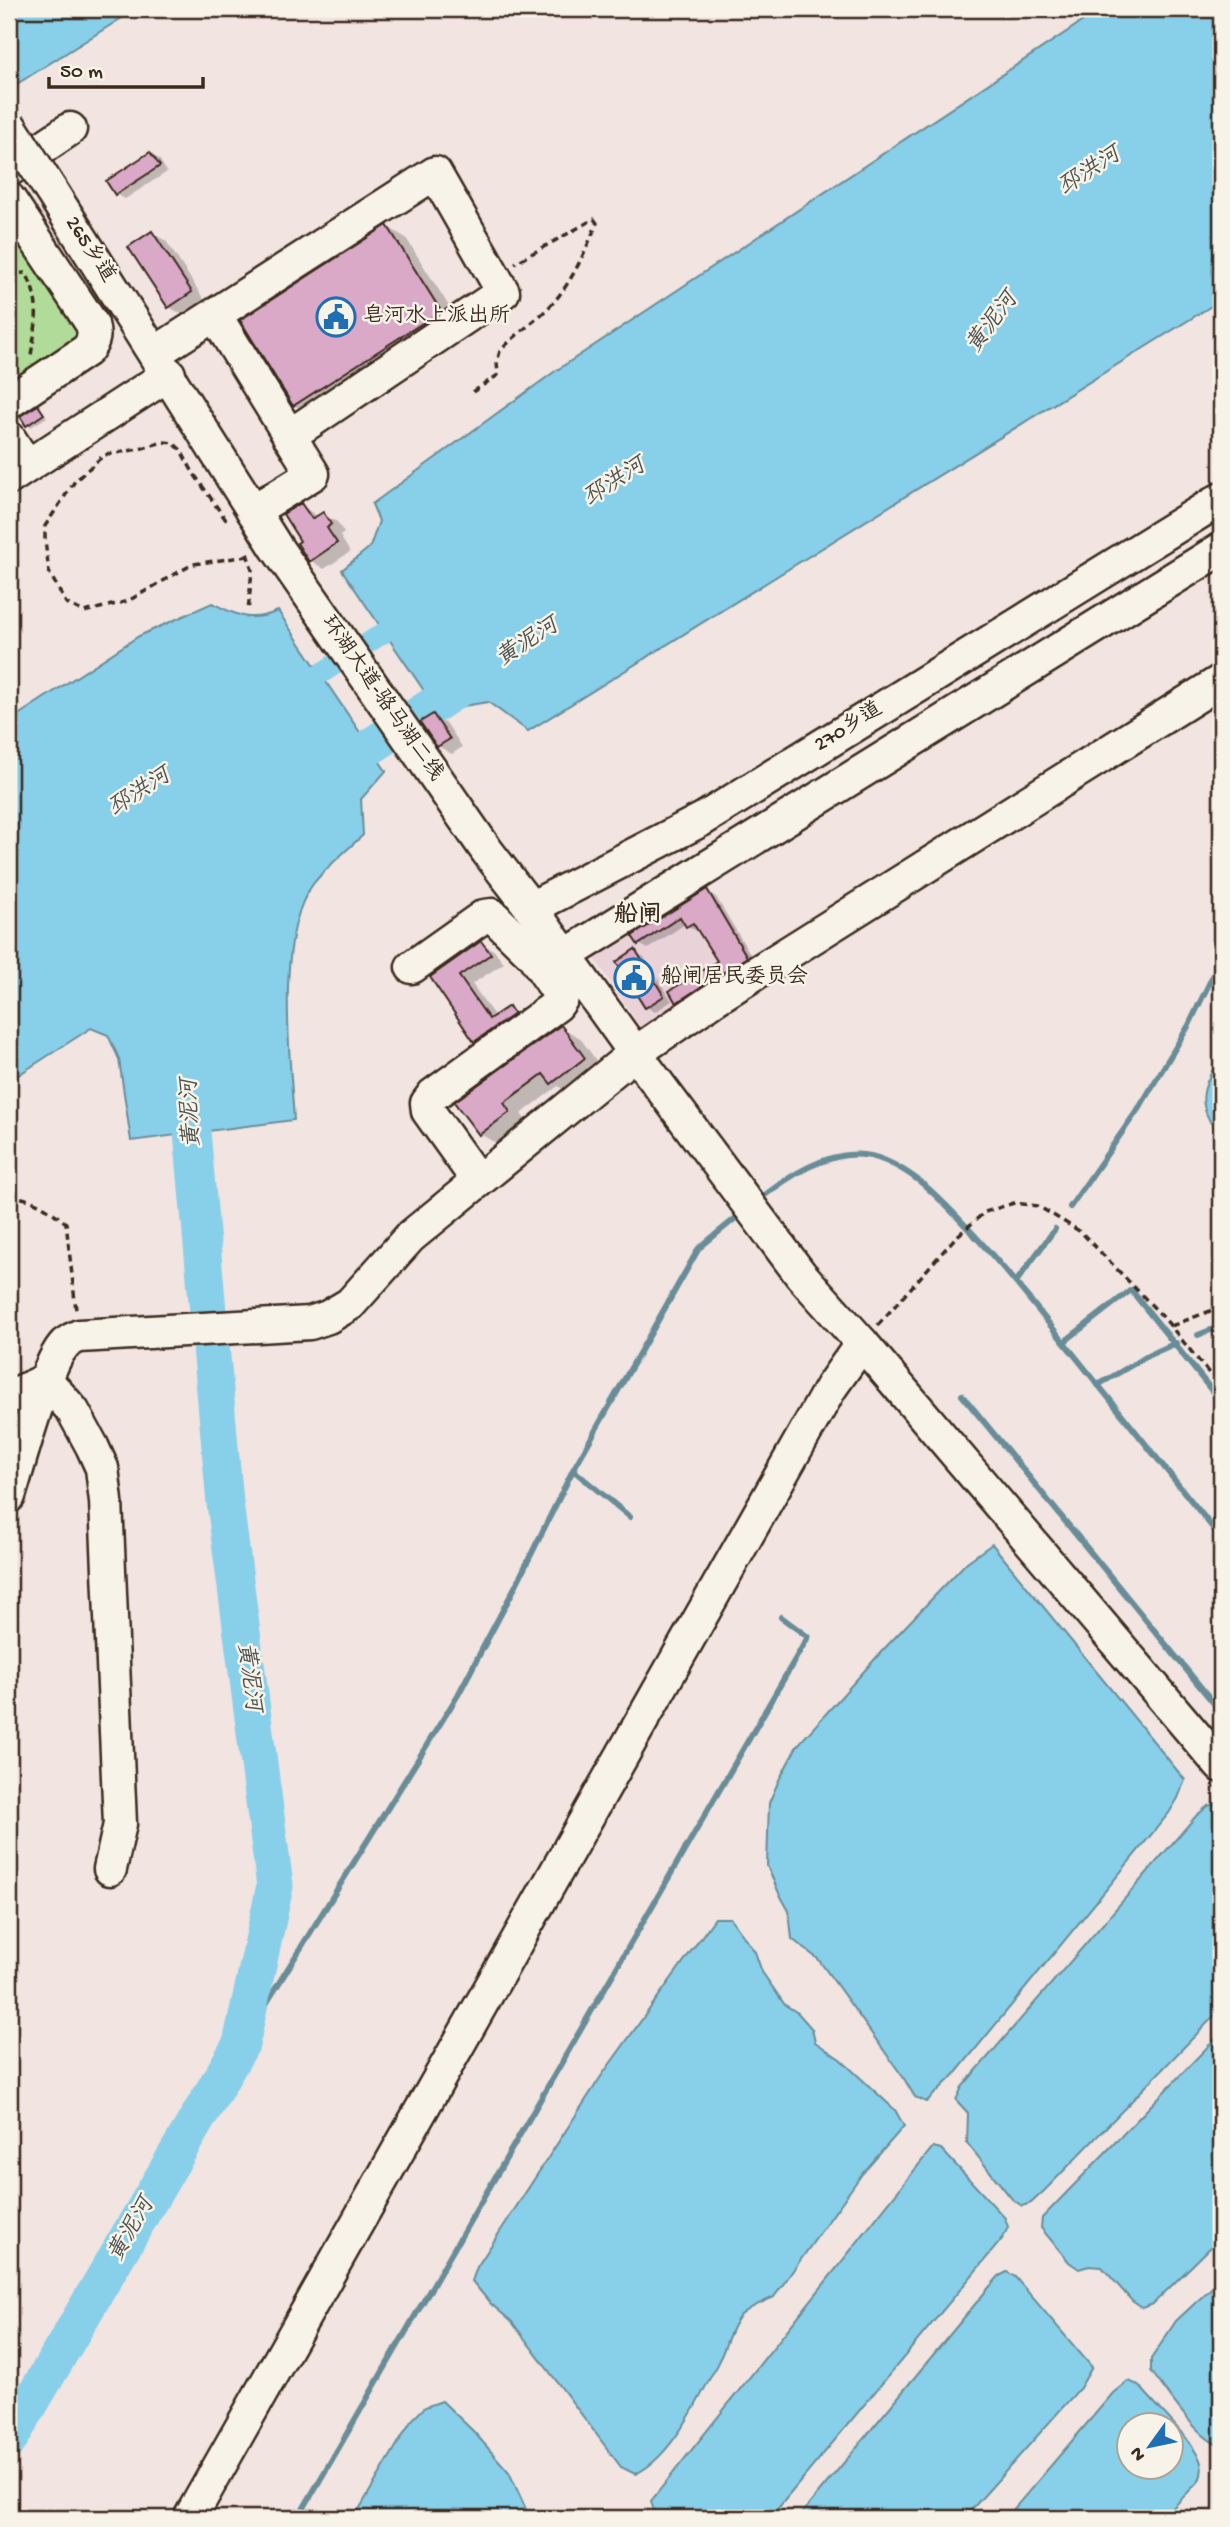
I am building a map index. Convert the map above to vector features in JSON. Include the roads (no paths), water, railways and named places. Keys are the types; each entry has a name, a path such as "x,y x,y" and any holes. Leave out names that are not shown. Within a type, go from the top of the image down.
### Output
{"street":[{"name":"265乡道","path":"9,125 162,364 262,552"},
{"path":"9,170 70,129"},
{"path":"9,438 18,472 162,364 215,315 435,173 503,292 289,436"},
{"path":"9,199 92,324 94,333 88,350 17,396"},
{"path":"215,315 313,474 241,516"},
{"name":"270乡道","path":"531,908 703,819 1221,499"},
{"path":"566,955 1221,549"},
{"name":"环湖大道-骆马湖二线","path":"262,552 531,908"},
{"path":"9,1496 46,1380 66,1343 79,1336 310,1323 328,1317 350,1304 410,1237 635,1053 713,999 1221,681"},
{"path":"631,855 658,898"},
{"path":"531,908 635,1053 801,1275 862,1343 1221,1766"},
{"path":"412,967 484,916 492,915 533,955 562,998 557,1005 433,1095 427,1103 428,1111 478,1181"},
{"path":"190,2518 831,1387 862,1343"},
{"path":"9,1397 46,1380"},
{"path":"46,1380 73,1411 102,1468 120,1824 110,1869"}],"water":[{"path":"9,9 136,9 9,89"},
{"path":"1101,9 1221,9 1221,300 528,731 488,702 457,707 442,717 342,570 370,547 379,521 372,504 554,372"},
{"path":"212,603 252,617 278,611 386,771 361,799 363,835 313,884 301,906 293,934 289,965 288,1032 294,1120 131,1141 119,1059 108,1035 91,1028 9,1081 9,721 139,636"},
{"path":"1221,1055 1221,1139 1207,1115 1203,1097 1208,1079"},
{"path":"992,1544 1185,1780 1169,1813 955,2074 926,2102 915,2097 818,1959 792,1939 789,1911 767,1866 769,1803 797,1746 967,1562"},
{"path":"1218,1803 1221,1807 1221,2009 1045,2190 1031,2203 1022,2206 1012,2199 967,2143 968,2113 956,2100 962,2087 1196,1816 1208,1806"},
{"path":"715,1918 730,1918 755,1952 762,1972 785,2005 798,2013 812,2029 815,2042 840,2059 895,2110 904,2126 862,2174 774,2297 741,2315 686,2422 662,2454 635,2474 621,2467 512,2322 490,2303 472,2281 477,2267 602,2075"},
{"path":"1221,2033 1221,2237 1153,2304 1142,2308 1132,2301 1102,2267 1089,2266 1079,2269 1069,2262 1041,2228 1042,2218"},
{"path":"933,2147 941,2149 1005,2218 1008,2227 1003,2238 770,2518 660,2518 651,2501"},
{"path":"1007,2272 1015,2277 1092,2367 1080,2388 964,2518 798,2518 986,2291 999,2276"},
{"path":"1221,2279 1221,2446 1202,2434 1151,2371 1151,2359 1176,2321"},
{"path":"1128,2381 1143,2390 1163,2412 1114,2412 1114,2482 1184,2482 1184,2436 1202,2465 1199,2481 1163,2518 1006,2518 1113,2393"},
{"path":"442,2401 509,2472 530,2518 354,2518 411,2421 425,2407"}],"waterway":[{"name":"邳洪河","path":"297,689 408,617"},
{"name":"黄泥河","path":"329,774 476,677"},
{"path":"1070,1207 1141,1105 1189,1025 1221,959"},
{"name":"黄泥河","path":"9,2440 241,2044 275,1886 225,1503 190,1084"},
{"path":"756,1202 809,1167 840,1156 856,1154 879,1158 918,1180 950,1209 1004,1268 1221,1538"},
{"path":"241,2044 458,1695 573,1470 699,1248 742,1213"},
{"path":"1016,1282 1055,1229"},
{"path":"1064,1342 1131,1290 1221,1402"},
{"path":"1198,1335 1221,1326"},
{"path":"1098,1385 1149,1355 1176,1343"},
{"path":"962,1395 1221,1712"},
{"path":"573,1470 630,1517"},
{"path":"298,2518 808,1637 781,1617"}],"place":[{"name":"皂河水上派出所","path":"336,317"},
{"name":"船闸居民委员会","path":"634,978"}],"district":[{"name":"船闸","path":"638,916"}]}
